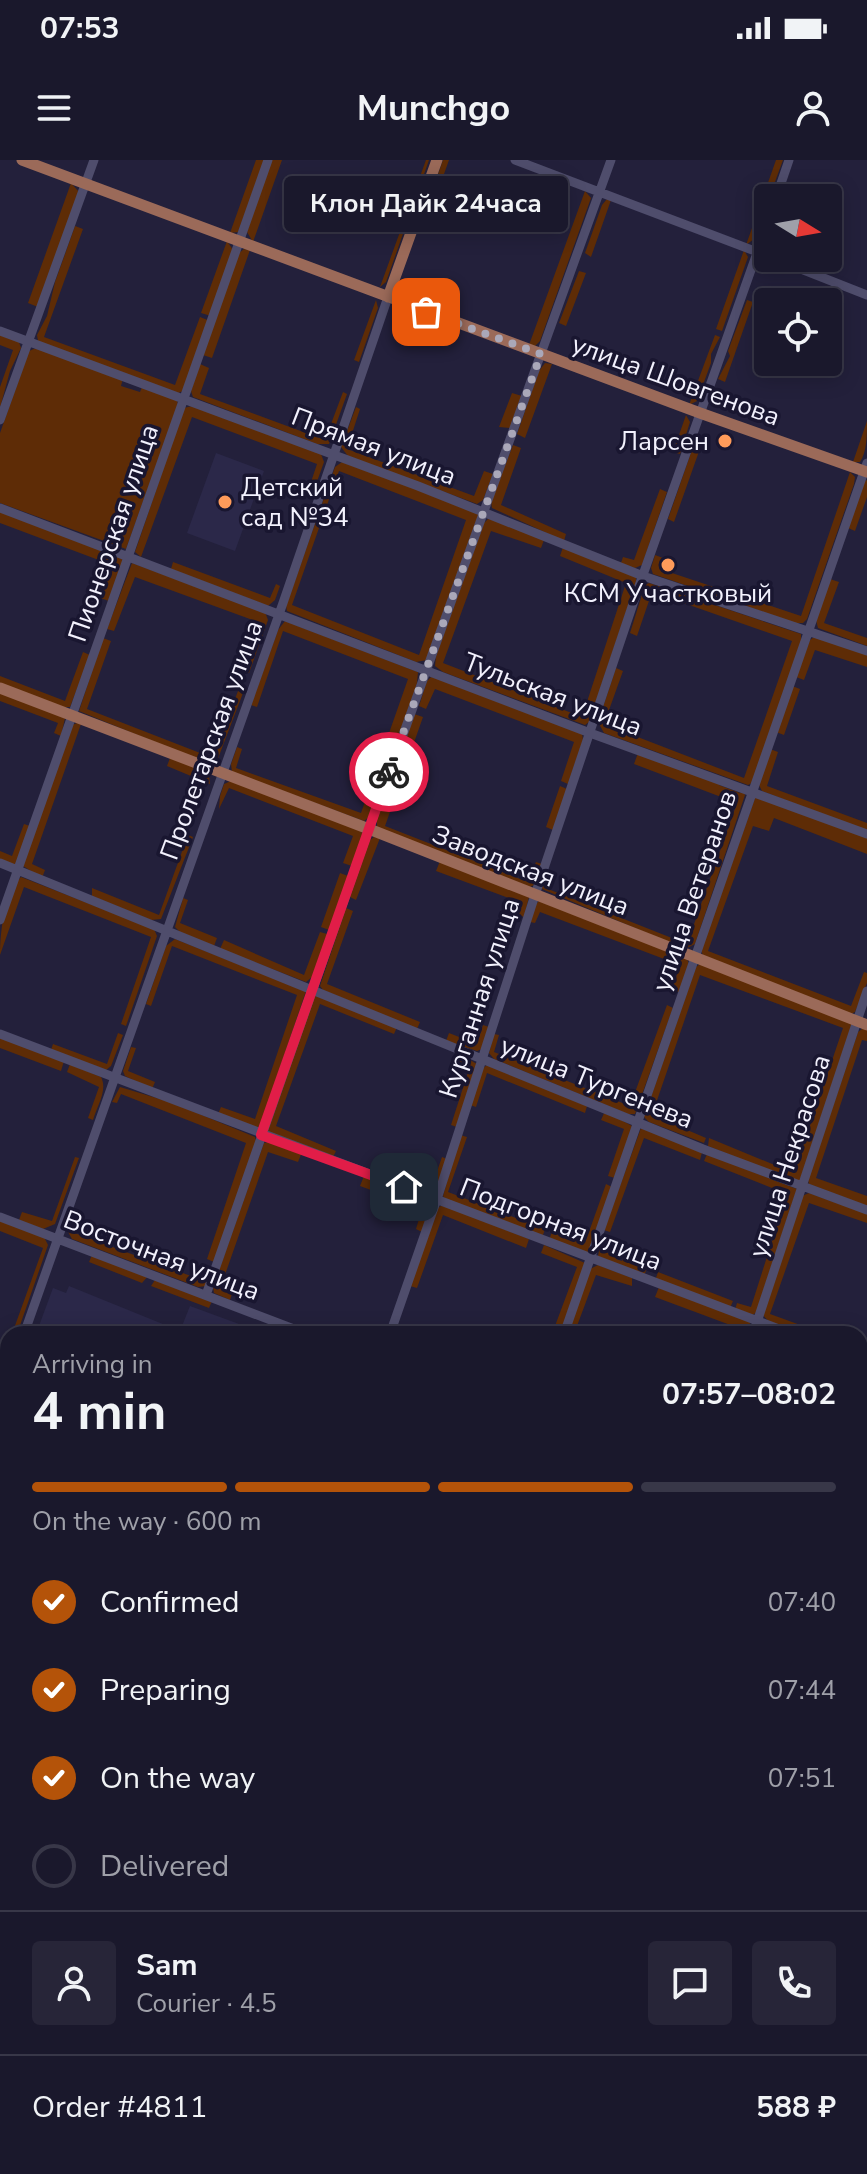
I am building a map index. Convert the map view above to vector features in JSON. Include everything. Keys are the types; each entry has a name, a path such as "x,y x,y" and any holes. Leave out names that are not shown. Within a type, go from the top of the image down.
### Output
{"main road":[{"name":"улица Шовгенова","path":"22,160 700,413 866,469"},
{"name":"Пролетарская улица","path":"388,297 437,160"},
{"name":"Заводская улица","path":"0,688 862,1023"}],"street":[{"path":"0,420 94,160"},
{"name":"Пионерская улица","path":"0,920 268,160"},
{"path":"515,160 754,251"},
{"path":"206,1295 369,829 611,160"},
{"path":"781,184 789,160"},
{"name":"Курганная улица","path":"393,1326 643,576 700,413 759,272"},
{"path":"807,272 867,295"},
{"name":"Пролетарская улица","path":"27,1326 388,297"},
{"name":"Прямая улица","path":"0,331 335,455 643,576 867,651"},
{"name":"улица Ветеранов","path":"567,1326 866,469"},
{"name":"Тульская улица","path":"0,508 590,733 867,834"},
{"name":"улица Тургенева","path":"0,863 802,1187 867,1210"},
{"name":"улица Некрасова","path":"755,1326 862,1023 867,991"},
{"name":"Подгорная улица","path":"0,1034 770,1326"},
{"name":"Восточная улица","path":"0,1217 286,1326"}],"shaded area":[{"path":"256,160 265,160 238,232 230,233"},
{"path":"271,160 282,160 253,242 247,232"},
{"path":"426,160 429,160 386,282 380,287"},
{"path":"443,160 449,160 423,233 418,231"},
{"path":"776,160 783,160 774,184 768,184"},
{"path":"71,183 79,192 38,307 28,303"},
{"path":"585,191 591,198 540,341 535,346 529,345"},
{"path":"607,199 611,200 591,257 585,253"},
{"path":"754,222 754,239 746,245"},
{"path":"75,226 83,229 44,337 175,385 200,317 210,321 183,391 178,393 38,341 37,335 47,316 55,282"},
{"path":"227,241 233,250 211,316 201,313"},
{"path":"244,249 250,250 212,358 203,355 239,253"},
{"path":"744,250 748,257 722,331 716,329"},
{"path":"579,271 586,273 566,326 559,323"},
{"path":"376,300 378,308 359,362 354,360"},
{"path":"747,300 753,302 725,382 718,379 730,356 728,351"},
{"path":"0,335 19,342 21,348 10,371 0,408 0,387 13,350 0,345"},
{"path":"715,335 720,337 711,354 711,363 697,401 689,405"},
{"path":"36,348 123,378 121,386 140,392 142,387 177,400 178,405 126,549 0,503 0,433 29,351"},
{"path":"545,363 552,364 525,438 517,434 539,371"},
{"path":"200,364 209,368 200,394 325,440 343,392 347,394 329,444 317,444 193,397 191,391"},
{"path":"512,393 522,396 510,428 499,427"},
{"path":"192,406 321,454 324,462 314,490 309,488 317,464 192,417 141,557 135,552 184,408"},
{"path":"356,407 360,409 347,449 474,496 484,471 493,474 483,500 477,504 348,456 341,447"},
{"path":"686,415 690,422 680,454 673,452"},
{"path":"867,421 864,453 860,462 853,462"},
{"path":"695,441 702,443 674,522 668,519"},
{"path":"513,445 521,448 501,505 566,534 564,541 492,508 491,502"},
{"name":"Детский сад №34","path":"216,453 264,471 235,551 187,533"},
{"path":"342,462 479,515 427,660 416,662 287,611 286,606 335,467","holes":["339,471 466,520 419,655 292,605"]},
{"path":"850,472 855,477 854,484 803,623 795,623 653,574 651,568 655,555 663,558 660,569 801,616"},
{"path":"867,480 867,497 855,531 848,528 863,482"},
{"path":"660,489 667,492 642,565 635,568 621,563 623,557 634,560"},
{"path":"0,511 118,555 123,560 109,601 100,598 112,565 0,523"},
{"path":"489,518 544,540 541,548 491,531 443,663 582,717 626,583 560,556 563,547 636,577 589,722 585,725 443,672 435,666 484,523"},
{"path":"173,562 270,598 276,584 280,586 275,600 268,606 171,569"},
{"path":"132,563 265,612 268,620 249,673 245,672 261,623 135,577 114,631 107,629"},
{"path":"830,579 839,582 824,623 867,638 867,646 818,628 816,620"},
{"path":"649,583 801,634 801,642 752,783 748,785 604,733 598,722 616,668 623,671 604,724 744,778 792,641 652,592 637,636 630,633 645,585"},
{"path":"285,621 418,672 416,692 369,817 364,821 232,772 231,764 237,747 242,749 236,768 361,813 408,679 283,631 257,707 251,705 278,630"},
{"path":"814,637 867,655 867,667 815,650 804,680 796,677 810,640"},
{"path":"103,638 111,641 87,709 213,758 238,691 243,693 217,761 208,764 79,711"},
{"path":"83,652 90,655 70,707 0,683 0,676 65,701"},
{"path":"432,676 582,733 583,740 568,784 561,781 574,742 435,689 426,709 419,706 427,681"},
{"path":"792,686 800,689 784,735 776,732"},
{"path":"0,691 65,718 61,736 54,733 58,723 0,701"},
{"path":"414,714 423,717 398,788 390,785"},
{"path":"82,721 32,864 45,870 42,878 23,866 72,725"},
{"path":"770,749 778,752 767,786 867,823 867,831 762,791 759,785"},
{"path":"638,753 720,782 719,785 740,793 743,791 745,795 695,944 685,949 542,889 544,877 551,880 548,889 687,944 737,803 634,764"},
{"path":"170,758 205,771 210,784 167,766"},
{"path":"231,781 361,831 363,835 352,866 343,863 353,836 229,788 219,809 224,784"},
{"path":"560,786 567,789 553,830 546,827"},
{"path":"387,792 396,795 385,826 528,882 536,862 542,864 534,885 530,887 377,828 377,819"},
{"path":"755,798 867,838 867,854 774,818 769,831 753,826 708,951 851,1006 864,972 867,973 867,983 855,1012 851,1014 703,955 701,951"},
{"path":"24,824 30,826 15,865 0,860 0,851 12,856"},
{"path":"188,835 193,837 161,919 151,920 92,896 92,888 159,915"},
{"path":"380,838 356,900 350,897 370,840"},
{"path":"440,861 529,897 524,917 519,915 522,903 436,871"},
{"path":"340,873 348,876 329,930 321,927"},
{"path":"21,877 154,929 157,936 126,1026 121,1024 151,937 24,887 0,955 7,903"},
{"path":"183,898 188,900 180,923 217,938 214,946 175,927"},
{"path":"539,901 687,959 689,964 679,992 672,990 680,965 540,912 535,923 530,922"},
{"path":"346,908 353,911 327,984 420,1022 417,1029 323,990 320,986"},
{"path":"320,932 327,934 312,977 306,982 220,949 224,940 304,975"},
{"path":"175,939 306,991 260,1126 255,1128 218,1114 221,1107 255,1119 297,995 172,946 151,1006 146,1004 166,946"},
{"path":"701,963 852,1025 800,1180 795,1181 708,1146 709,1138 794,1173 843,1028 700,975 652,1115 706,1138 704,1143 649,1122 644,1117 696,967"},
{"path":"315,996 397,1027 394,1034 320,1004 276,1126 336,1151 333,1157 268,1132 267,1123"},
{"path":"667,1005 673,1008 635,1114 628,1114 494,1059 489,1053 494,1034 499,1035 494,1052 630,1106"},
{"path":"483,1025 489,1027 482,1049 477,1051 446,1041 449,1033 477,1044"},
{"path":"867,1029 867,1041 862,1040 816,1178 867,1196 867,1206 809,1184 808,1180 858,1032"},
{"path":"118,1033 123,1035 111,1066 106,1070 51,1050 53,1044 107,1064"},
{"path":"0,1036 64,1061 61,1071 0,1048"},
{"path":"131,1047 136,1048 128,1071 155,1082 152,1089 125,1076 123,1071"},
{"path":"456,1052 477,1064 457,1127 451,1125 470,1066 454,1059"},
{"path":"70,1064 101,1077 103,1093 93,1120 88,1118 99,1087 67,1072"},
{"path":"487,1065 587,1106 585,1113 487,1073 476,1107 470,1105 482,1069"},
{"path":"120,1087 173,1103 255,1137 214,1262 207,1259 246,1143 121,1094 117,1103 112,1102"},
{"path":"605,1111 632,1126 615,1178 608,1176 624,1129 601,1120"},
{"path":"641,1128 702,1152 700,1160 644,1138 610,1232 604,1230"},
{"path":"460,1135 467,1137 448,1192 545,1229 542,1238 446,1200 443,1196"},
{"path":"264,1143 302,1152 298,1162 268,1152 220,1289 232,1294 230,1300 214,1293 213,1287"},
{"path":"707,1154 797,1189 756,1313 752,1315 735,1310 737,1303 751,1307 787,1194 704,1161"},
{"path":"75,1157 79,1158 55,1224 43,1229 19,1220 22,1212 52,1221"},
{"path":"442,1157 447,1159 435,1192 388,1178 390,1173 395,1172 432,1186"},
{"path":"364,1176 394,1186 390,1197 360,1186"},
{"path":"606,1184 612,1187 589,1253 549,1241 552,1231 585,1243"},
{"path":"809,1193 867,1214 867,1223 809,1203 770,1314 803,1326 778,1326 763,1315 802,1196"},
{"path":"420,1196 431,1205 422,1232 416,1229 422,1209 414,1206"},
{"path":"443,1205 529,1239 526,1248 443,1215 417,1288 410,1286 437,1208"},
{"path":"72,1217 76,1219 72,1232 199,1279 205,1265 212,1267 206,1286 198,1287 72,1239 67,1230"},
{"path":"0,1221 44,1237 48,1245 20,1326 15,1326 43,1248 0,1231"},
{"path":"602,1236 607,1238 603,1251 616,1256 616,1259 647,1268 644,1276 598,1256"},
{"path":"544,1245 585,1263 564,1326 555,1326 577,1267 541,1253"},
{"path":"92,1255 148,1276 142,1283 89,1262"},
{"path":"598,1265 632,1278 632,1286 596,1275 577,1326 570,1326 590,1269"},
{"path":"658,1272 733,1301 730,1308 655,1281"},
{"path":"155,1280 212,1301 209,1308 151,1286"},
{"path":"69,1286 168,1326 39,1326 53,1288 66,1293"},
{"path":"659,1287 749,1321 751,1326 733,1326 655,1297"},
{"path":"190,1306 244,1326 182,1326"}],"way so far":[{"path":"389,772 541,354 426,312"}],"place":[{"name":"Клон Дайк 24часа","path":"426,312"},
{"name":"Ларсен","path":"725,441"},
{"name":"Детский сад №34","path":"225,502"},
{"name":"КСМ Участковый","path":"668,565"}],"route":[{"path":"389,772 261,1135 404,1187"}]}
